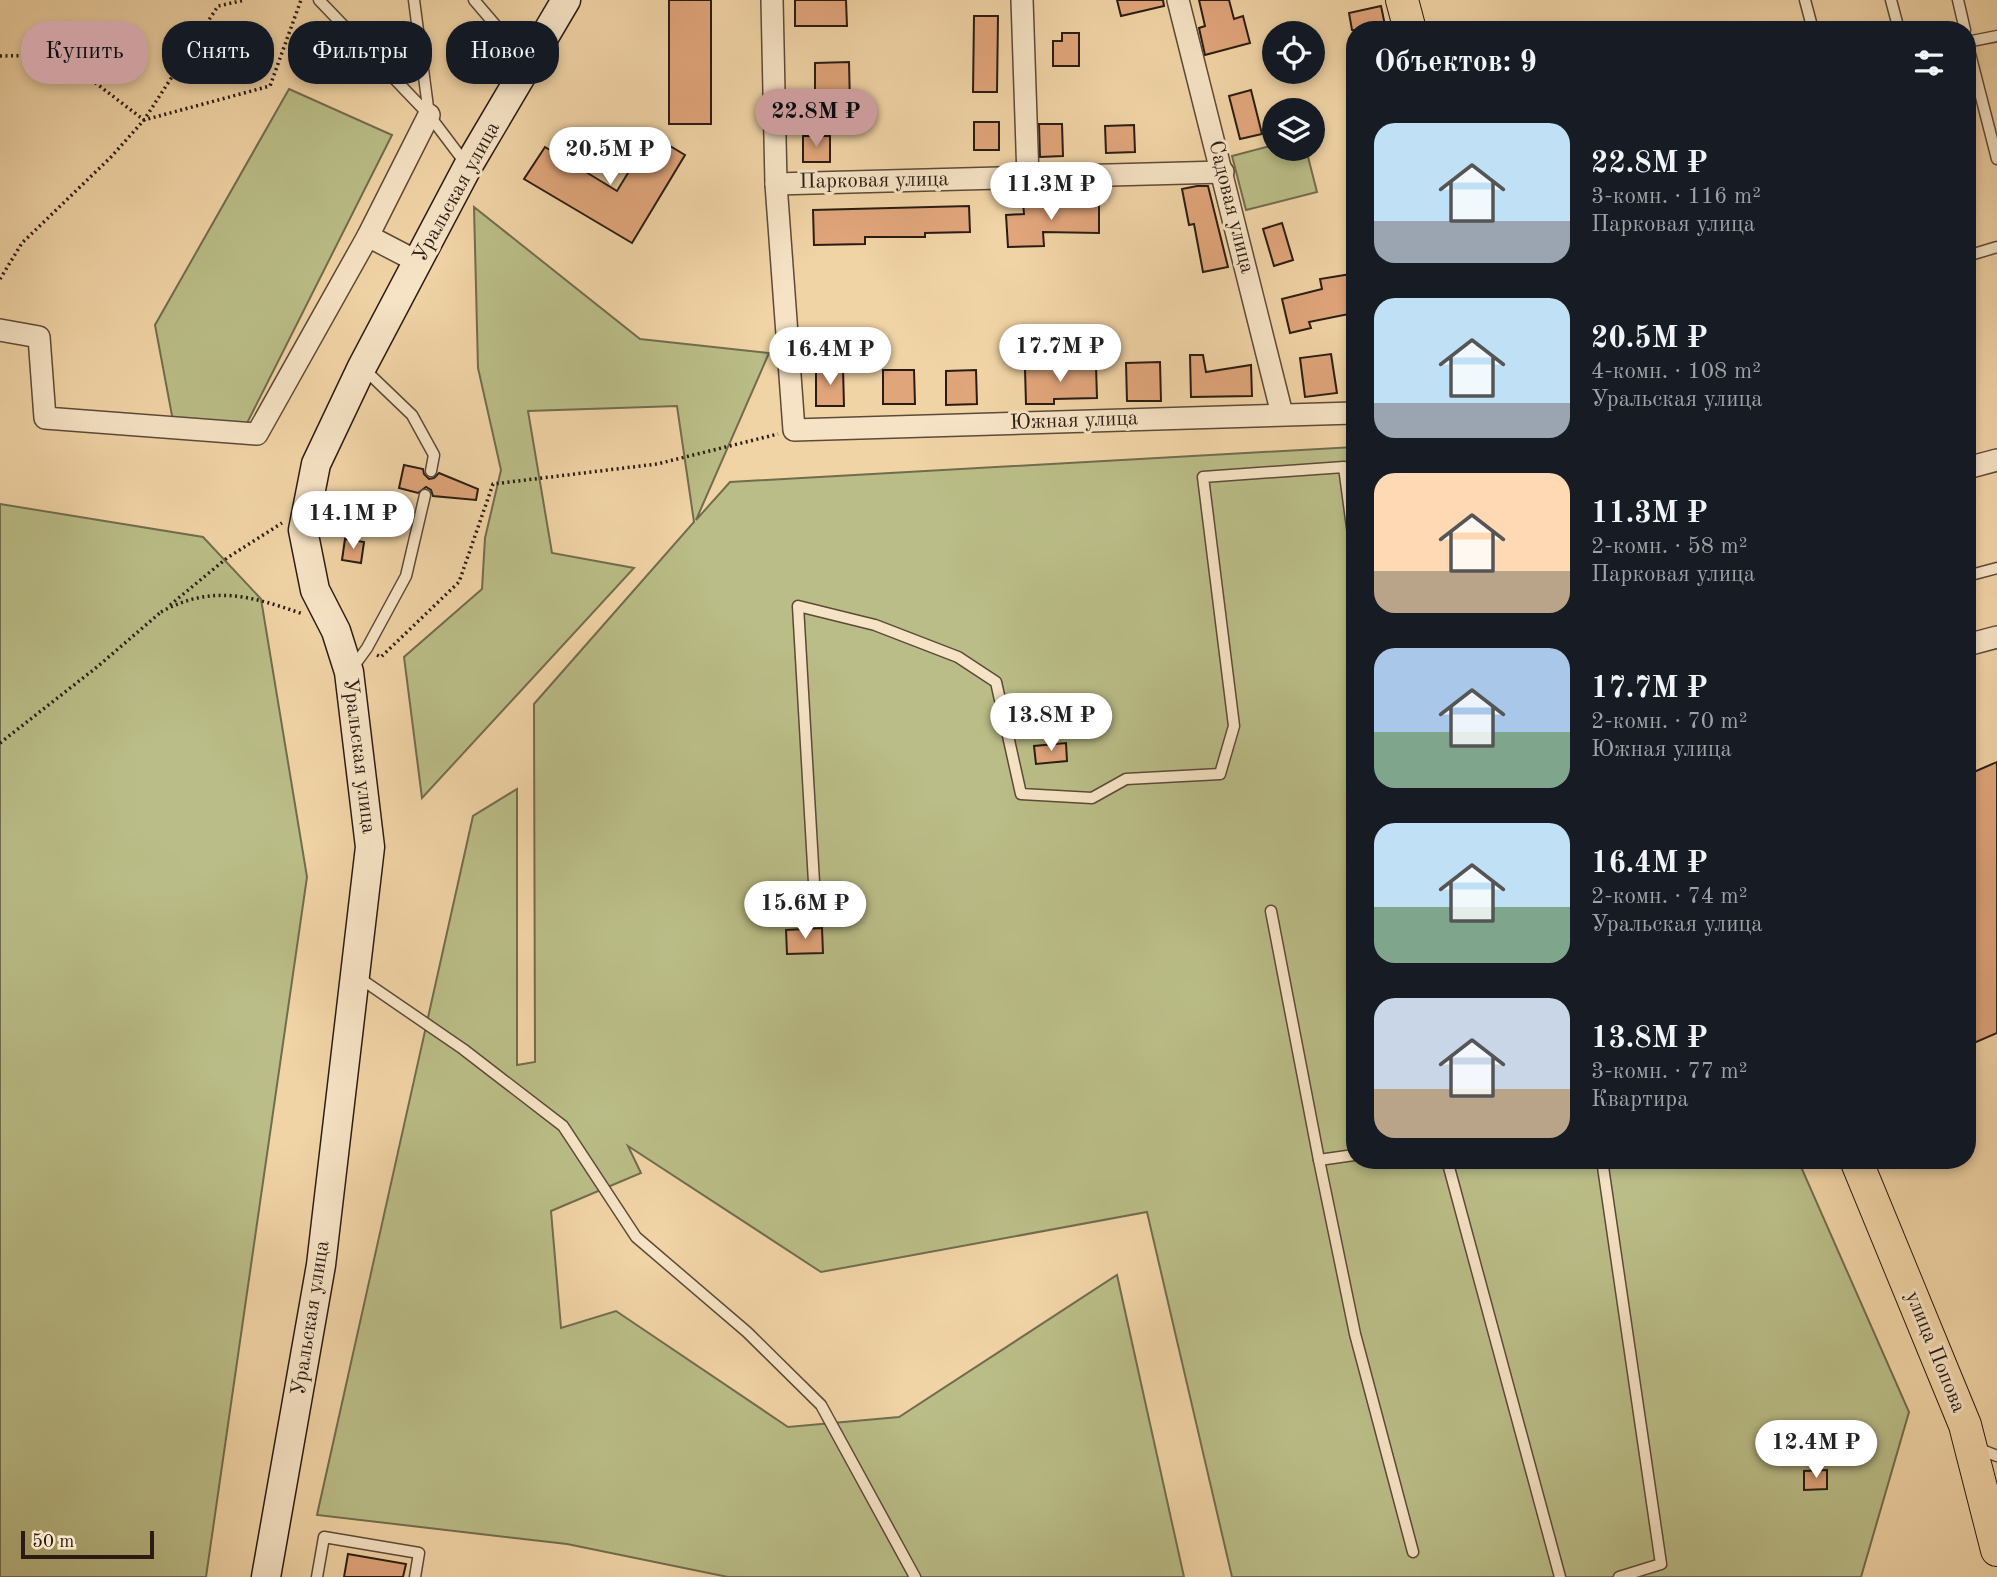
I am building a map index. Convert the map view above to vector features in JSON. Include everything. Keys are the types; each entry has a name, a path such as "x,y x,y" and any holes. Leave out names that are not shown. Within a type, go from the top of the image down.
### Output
{"main road":[{"path":"1402,0 1408,21"},
{"name":"улица Попова","path":"1860,1169 1960,1413 1984,1451 1997,1550"}],"street":[{"name":"Уральская улица","path":"554,21 566,0"},
{"path":"772,0 776,184 793,430"},
{"path":"1021,0 1028,177"},
{"name":"Садовая улица","path":"1178,0 1282,414"},
{"name":"Уральская улица","path":"266,1577 321,1265 370,846 349,673 337,631 315,590 303,530 316,464 362,367 468,166 518,84"},
{"path":"0,330 39,337 45,418 257,433 369,236 429,115"},
{"name":"Парковая улица","path":"776,184 1223,172"},
{"path":"369,236 418,262"},
{"name":"Южная улица","path":"793,430 1346,413"},
{"path":"1976,465 1997,460"},
{"path":"1976,643 1997,637"}],"lane":[{"path":"318,0 429,115 468,166"},
{"path":"414,0 429,115"},
{"path":"474,0 492,21"},
{"path":"1805,0 1811,21"},
{"path":"1891,0 1897,21"},
{"path":"1958,0 1963,21"},
{"path":"1976,40 1997,36"},
{"path":"1976,76 1997,159"},
{"path":"1976,253 1997,247"},
{"path":"362,367 412,415 434,455 431,471"},
{"path":"816,917 798,606 874,625 958,657 996,682 1021,793 1092,798 1125,779 1220,774 1234,726 1203,477 1344,467 1346,482"},
{"path":"349,673 367,648 406,576 425,495"},
{"path":"1976,574 1997,568"},
{"path":"1271,911 1354,1334 1413,1552"},
{"path":"355,975 463,1049 563,1126 636,1237 747,1332 821,1405 915,1577"},
{"path":"1319,1160 1346,1156"},
{"path":"1449,1169 1560,1577"},
{"path":"1603,1169 1661,1564 1619,1577"},
{"path":"317,1577 324,1537 419,1553 415,1577"}],"path":[{"path":"0,279 22,243 111,158 144,120 218,6 244,0"},
{"path":"144,120 270,86 301,0"},
{"path":"0,55 59,55 144,120"},
{"path":"367,648 381,657 459,582 493,484 657,464 793,430"},
{"path":"0,743 97,667 227,558 307,507"},
{"path":"161,612 181,601 220,593 261,599 328,624 337,631"}],"green space":[{"path":"289,89 392,135 241,435 173,421 155,325"},
{"path":"1262,148 1262,161 1309,161 1317,192 1246,210 1232,156"},
{"path":"474,207 640,339 769,353 696,520 730,482 1346,447 1346,1169 1802,1169 1909,1412 1861,1577 1232,1577 1147,1212 821,1272 628,1146 641,1173 551,1211 561,1328 616,1311 788,1427 899,1417 1117,1275 1184,1577 728,1577 567,1544 317,1515 473,816 517,789 517,1065 535,1062 534,704 694,522 677,406 528,411 552,553 634,568 422,798 404,657 482,589 485,538 501,470 478,368"},
{"path":"0,504 203,537 261,599 307,877 206,1577 0,1577"}],"building":[{"path":"669,0 711,0 711,124 669,124"},
{"path":"795,0 846,0 847,26 795,26"},
{"path":"1117,0 1163,0 1164,6 1121,16"},
{"path":"1199,0 1229,0 1234,19 1243,16 1250,43 1205,55 1199,28 1205,26"},
{"path":"1381,6 1384,21 1350,21 1349,13"},
{"path":"974,16 998,16 997,92 973,92"},
{"path":"1062,33 1079,33 1079,66 1053,66 1053,41 1062,41"},
{"path":"849,62 850,105 815,106 815,63"},
{"path":"1251,90 1262,134 1240,139 1229,96"},
{"path":"974,122 999,122 999,150 974,150"},
{"path":"1039,124 1062,124 1063,156 1040,157"},
{"path":"1134,125 1135,152 1106,153 1105,126"},
{"path":"803,136 830,136 830,162 803,162"},
{"path":"650,137 655,137 685,155 632,243 524,179 545,147 617,191"},
{"path":"1208,186 1228,267 1203,272 1194,224 1189,225 1182,189"},
{"path":"1023,203 1099,203 1099,233 1043,232 1044,246 1008,247 1006,215 1024,214"},
{"path":"969,206 970,232 925,233 925,237 865,237 865,244 814,245 813,210"},
{"path":"1282,223 1293,260 1274,266 1263,229"},
{"path":"1346,275 1346,315 1309,322 1311,328 1290,333 1282,299 1322,289 1320,279"},
{"path":"1331,354 1337,393 1305,397 1300,358"},
{"path":"1190,355 1203,355 1206,372 1251,365 1252,396 1191,397"},
{"path":"1160,362 1161,401 1127,401 1126,363"},
{"path":"1096,366 1097,398 1054,399 1054,404 1026,404 1025,369"},
{"path":"816,368 843,368 844,406 816,406"},
{"path":"883,370 914,370 915,404 883,404"},
{"path":"976,370 977,404 946,405 946,371"},
{"path":"404,465 423,469 429,479 439,473 478,489 476,500 433,496 431,490 426,487 418,493 399,488"},
{"path":"345,539 364,542 361,563 342,560"},
{"path":"1066,743 1067,761 1036,764 1034,746"},
{"path":"1997,762 1997,1033 1976,1042 1976,771"},
{"path":"822,928 823,953 787,954 786,930"},
{"path":"1827,1470 1827,1489 1804,1490 1804,1471"},
{"path":"348,1554 406,1564 403,1577 344,1577"}]}
